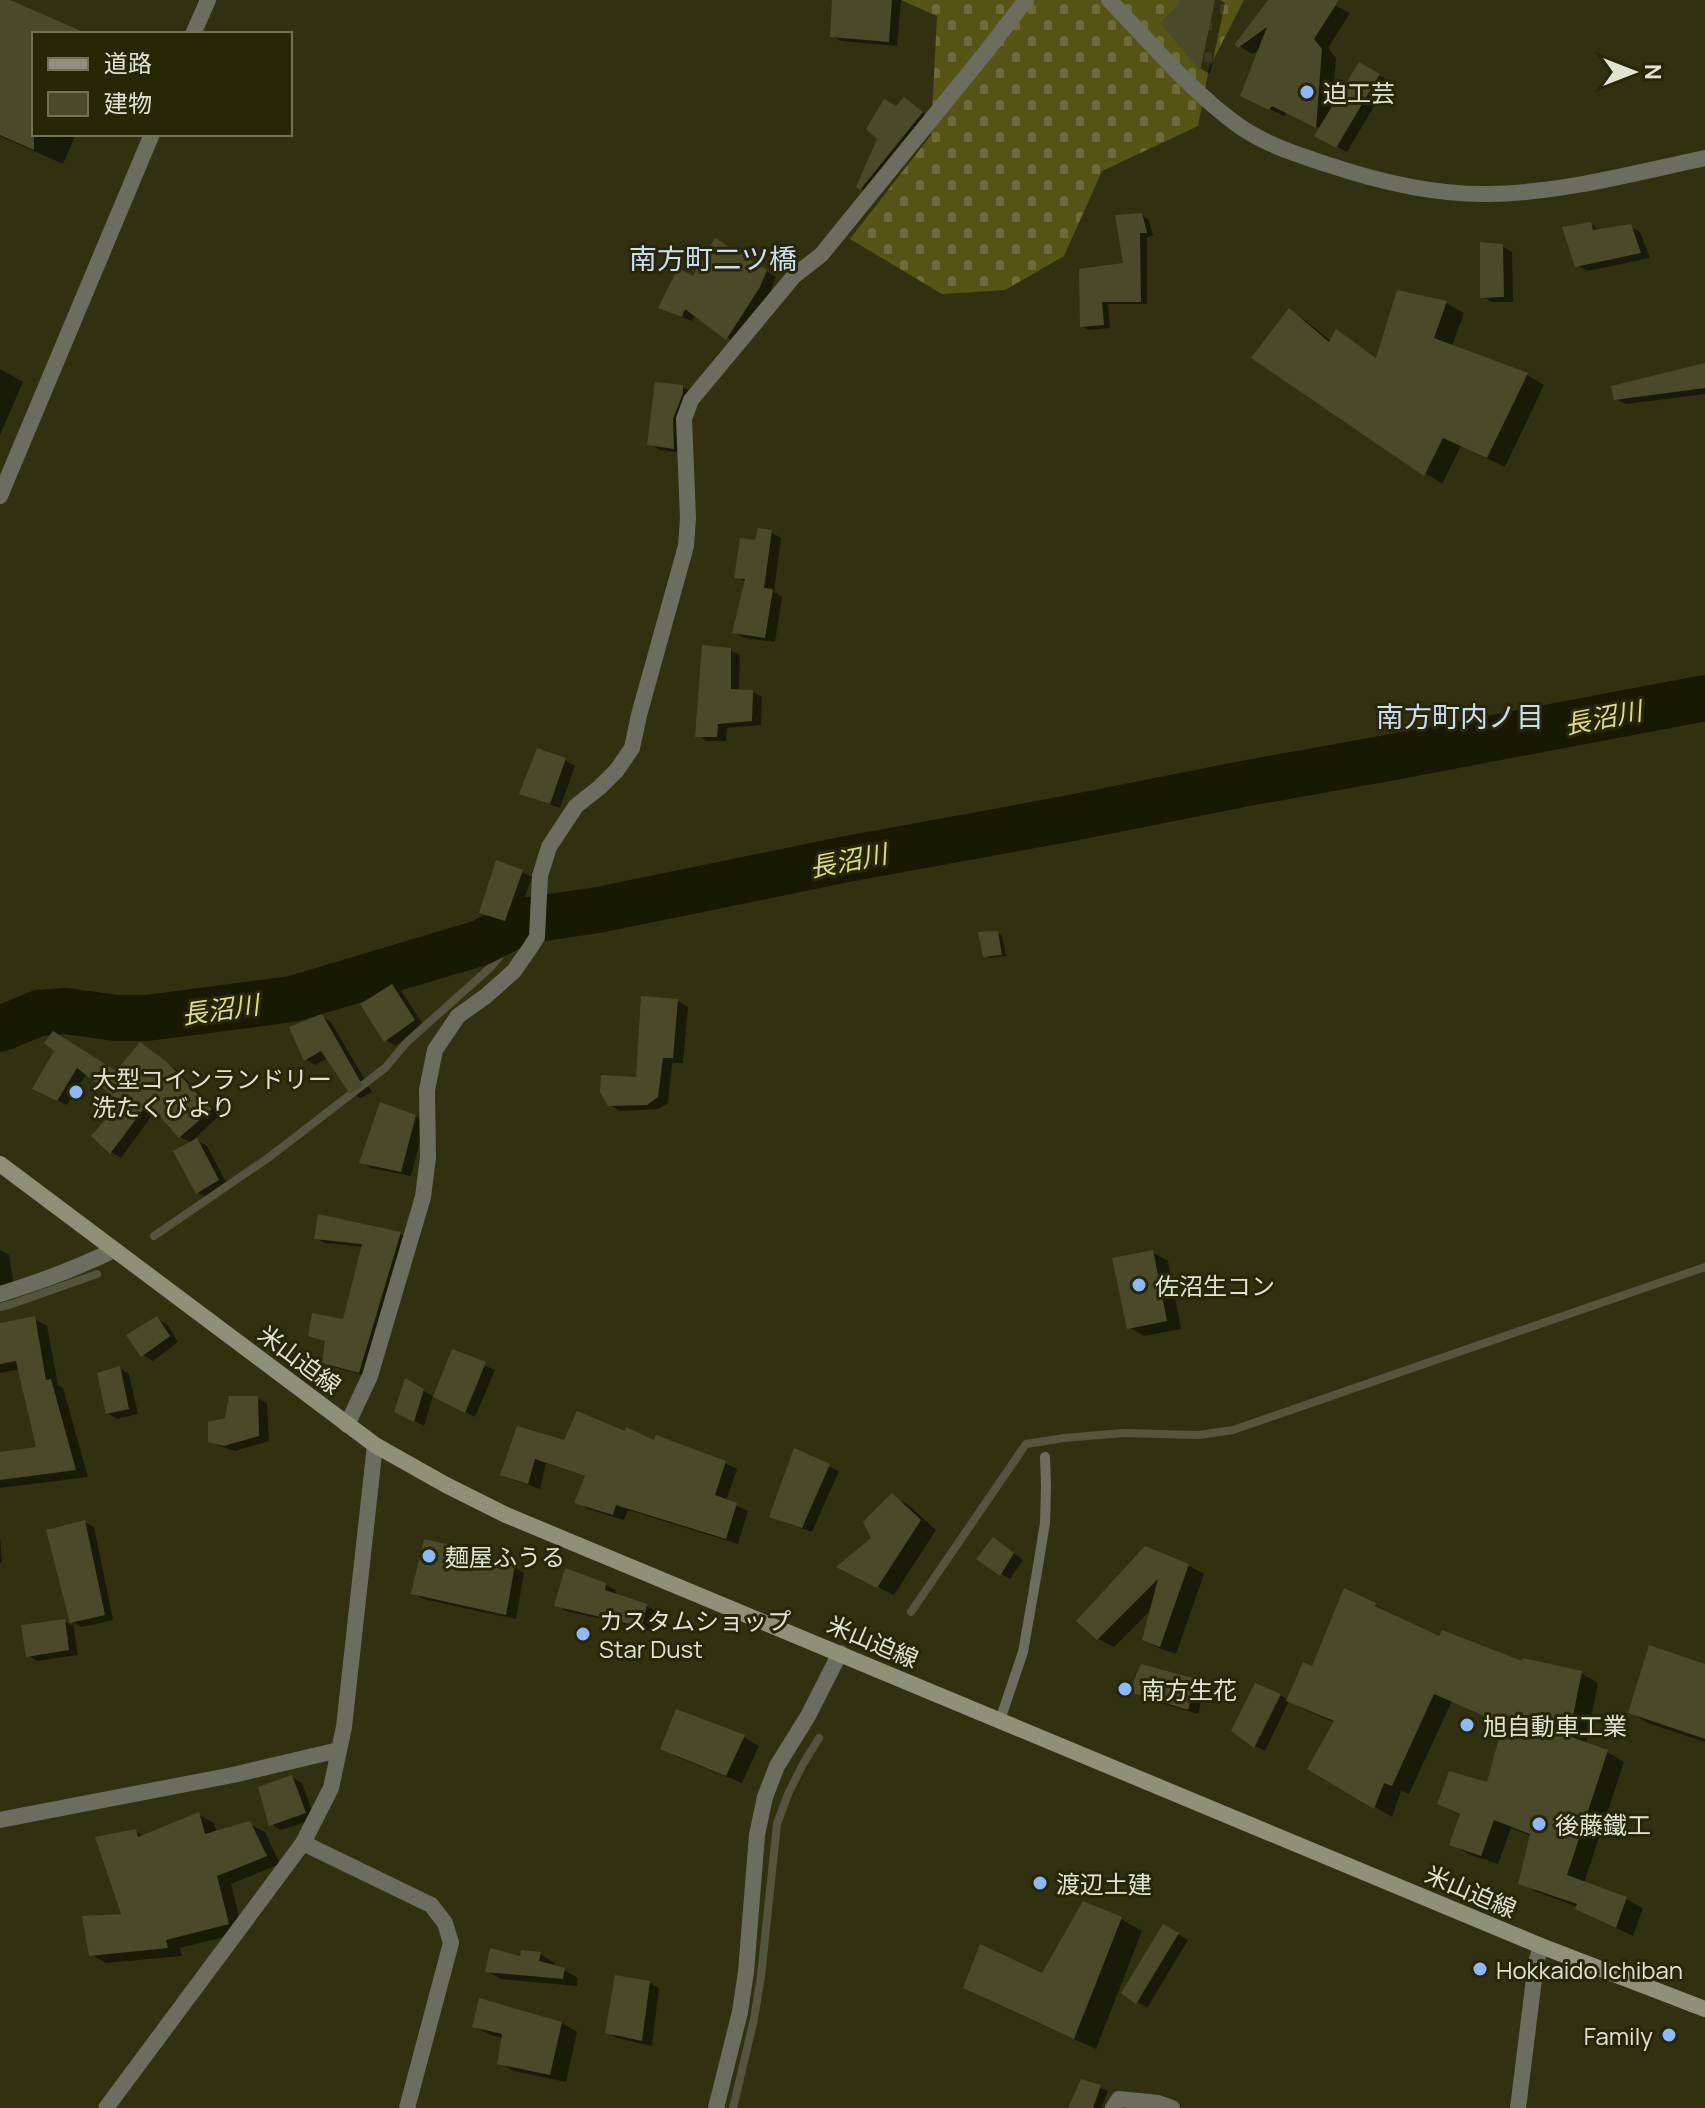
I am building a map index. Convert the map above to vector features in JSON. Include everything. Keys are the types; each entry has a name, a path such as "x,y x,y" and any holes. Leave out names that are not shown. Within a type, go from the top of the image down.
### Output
{"main road":[{"name":"米山迫線","path":"0,1164 375,1445 506,1515 1541,1946 1705,2009"}],"street":[{"path":"194,32 208,0"},
{"path":"347,1425 370,1376 423,1197 428,1157 427,1090 435,1050 458,1016 514,971 537,937 540,876 549,847 576,806 617,770 632,748 686,546 688,518 684,419 691,400 775,297 794,276 821,255 1026,0"},
{"path":"1109,0 1210,103 1238,125 1269,144 1354,173 1400,185 1488,194 1571,187 1705,158"},
{"path":"0,496 151,136"},
{"path":"0,1294 35,1284 114,1250"},
{"path":"106,2108 303,1843 331,1788 344,1727 375,1445"},
{"path":"716,2108 740,2012 757,1835 765,1797 777,1766 848,1657"},
{"path":"0,1820 233,1775 339,1750"},
{"path":"303,1843 431,1905 445,1923 451,1943 407,2108"},
{"path":"1518,2108 1536,1963 1541,1946"},
{"path":"1113,2108 1119,2099 1158,2103 1172,2108"}],"lane":[{"path":"1000,1720 1023,1652 1037,1572 1045,1523 1045,1457"}],"green space":[{"path":"901,0 1244,0 1209,68 1198,126 1102,171 1064,256 1005,290 942,294 850,239 931,135 937,16"}],"building":[{"path":"0,0 10,0 83,32 32,32 34,150 0,135"},
{"path":"832,0 892,0 889,42 830,37"},
{"path":"1179,0 1215,0 1200,71 1160,23 1178,5"},
{"path":"1268,0 1339,0 1314,39 1322,49 1316,128 1272,106 1269,110 1240,96 1267,27 1238,48 1235,44"},
{"path":"1359,62 1380,74 1336,148 1314,136"},
{"path":"904,97 923,112 860,190 856,187 877,139 866,129 884,99 896,106"},
{"path":"1142,213 1147,233 1140,233 1141,302 1102,302 1104,325 1080,327 1079,269 1123,263 1115,215"},
{"path":"1591,222 1593,230 1631,224 1641,253 1575,267 1562,227"},
{"path":"715,238 767,270 760,287 726,340 685,309 682,317 658,308 678,268 693,276"},
{"path":"1480,242 1503,244 1504,297 1480,298"},
{"path":"1397,290 1447,301 1434,338 1528,373 1487,458 1443,438 1424,476 1251,358 1289,308 1329,342 1336,329 1376,358"},
{"path":"1705,363 1705,388 1614,400 1611,386"},
{"path":"655,382 683,385 673,419 674,449 647,445"},
{"path":"758,528 772,530 764,588 773,589 765,638 732,633 745,579 734,578 740,538 755,540"},
{"path":"702,645 731,648 731,689 753,690 752,721 718,724 717,737 695,737"},
{"path":"537,748 566,758 550,804 519,794"},
{"path":"496,860 523,870 505,921 479,913"},
{"path":"998,931 1002,955 983,957 978,932"},
{"path":"392,984 415,1020 384,1042 360,1004"},
{"path":"641,996 678,999 673,1058 663,1058 658,1097 647,1105 608,1106 600,1092 601,1075 636,1077"},
{"path":"322,1014 363,1086 350,1094 321,1051 304,1061 289,1027"},
{"path":"53,1031 116,1071 140,1042 167,1062 212,1109 179,1138 148,1103 110,1154 91,1136 121,1102 77,1068 57,1101 32,1089 54,1051 44,1043"},
{"path":"380,1102 416,1115 401,1172 359,1163"},
{"path":"197,1138 219,1180 196,1194 173,1151"},
{"path":"318,1214 401,1232 359,1373 322,1363 325,1341 308,1336 312,1313 343,1319 362,1244 314,1239"},
{"path":"1153,1250 1167,1321 1127,1329 1112,1258"},
{"path":"35,1316 46,1380 51,1379 76,1470 0,1480 0,1452 36,1447 16,1361 0,1364 0,1323"},
{"path":"157,1316 170,1336 141,1357 126,1335"},
{"path":"452,1349 486,1362 465,1413 433,1397"},
{"path":"120,1366 129,1409 106,1414 97,1373"},
{"path":"405,1378 424,1389 414,1422 394,1412"},
{"path":"229,1396 258,1396 259,1436 224,1446 208,1442 208,1422 225,1418"},
{"path":"577,1411 625,1431 626,1427 654,1440 656,1435 726,1461 715,1495 737,1503 726,1539 616,1505 613,1515 574,1503 585,1476 535,1459 528,1484 500,1475 517,1426 564,1440"},
{"path":"794,1448 830,1464 802,1528 769,1517"},
{"path":"892,1493 921,1520 877,1588 836,1567 871,1538 863,1522"},
{"path":"85,1520 105,1615 70,1623 46,1530"},
{"path":"993,1537 1014,1553 1000,1576 976,1559"},
{"path":"424,1539 515,1565 506,1615 411,1594"},
{"path":"1145,1546 1189,1564 1160,1647 1142,1640 1158,1579 1097,1640 1076,1621"},
{"path":"565,1568 606,1583 605,1590 647,1604 642,1627 554,1606"},
{"path":"1344,1588 1439,1636 1442,1630 1522,1661 1523,1658 1582,1671 1569,1736 1608,1750 1567,1875 1627,1897 1616,1928 1575,1909 1577,1904 1518,1884 1530,1834 1494,1820 1481,1856 1449,1845 1460,1814 1437,1804 1449,1771 1487,1782 1503,1724 1434,1694 1392,1786 1384,1783 1374,1809 1307,1769 1334,1721 1286,1701 1303,1662 1312,1666"},
{"path":"65,1619 69,1650 26,1657 21,1625"},
{"path":"1649,1645 1705,1664 1705,1739 1628,1713"},
{"path":"1141,1664 1196,1679 1188,1710 1129,1692"},
{"path":"1255,1683 1281,1694 1254,1748 1231,1731"},
{"path":"676,1709 745,1735 726,1776 660,1749"},
{"path":"292,1775 306,1813 269,1826 258,1787"},
{"path":"199,1812 205,1834 250,1821 267,1856 217,1876 229,1924 166,1940 168,1948 89,1956 82,1916 121,1914 95,1837 136,1829 138,1837"},
{"path":"1083,1901 1122,1917 1074,2039 963,1988 980,1944 1042,1973"},
{"path":"1163,1924 1179,1933 1136,2004 1121,1993"},
{"path":"490,1948 520,1956 521,1950 541,1952 539,1961 565,1968 563,1979 485,1972"},
{"path":"615,1975 650,1981 642,2041 605,2033"},
{"path":"479,1998 562,2022 550,2075 497,2064 502,2034 472,2027"},
{"path":"1081,2079 1101,2085 1093,2108 1068,2108"}],"waterway":[{"name":"長沼川","path":"0,1029 39,1013 66,1011 116,1018 147,1018 292,999 480,943 523,921 598,910 847,859 1705,698"},
{"path":"154,1236 268,1158 385,1068 407,1042 491,967 523,921"},
{"path":"911,1612 1026,1444 1123,1433 1199,1435 1233,1430 1705,1267"},
{"path":"0,1307 97,1274"},
{"path":"733,2108 761,1976 777,1824 788,1794 819,1738"}],"place":[{"name":"迫工芸","path":"1307,92"},
{"name":"大型コインランドリー 洗たくびより","path":"76,1092"},
{"name":"佐沼生コン","path":"1139,1285"},
{"name":"麺屋ふうる","path":"429,1556"},
{"name":"カスタムショップ Star Dust","path":"583,1634"},
{"name":"南方生花","path":"1125,1689"},
{"name":"旭自動車工業","path":"1467,1725"},
{"name":"後藤鐵工","path":"1539,1824"},
{"name":"渡辺土建","path":"1040,1883"},
{"name":"Hokkaido Ichiban","path":"1480,1969"},
{"name":"Family","path":"1669,2035"}],"district":[{"name":"南方町二ツ橋","path":"713,258"},
{"name":"南方町内ノ目","path":"1460,716"}]}
